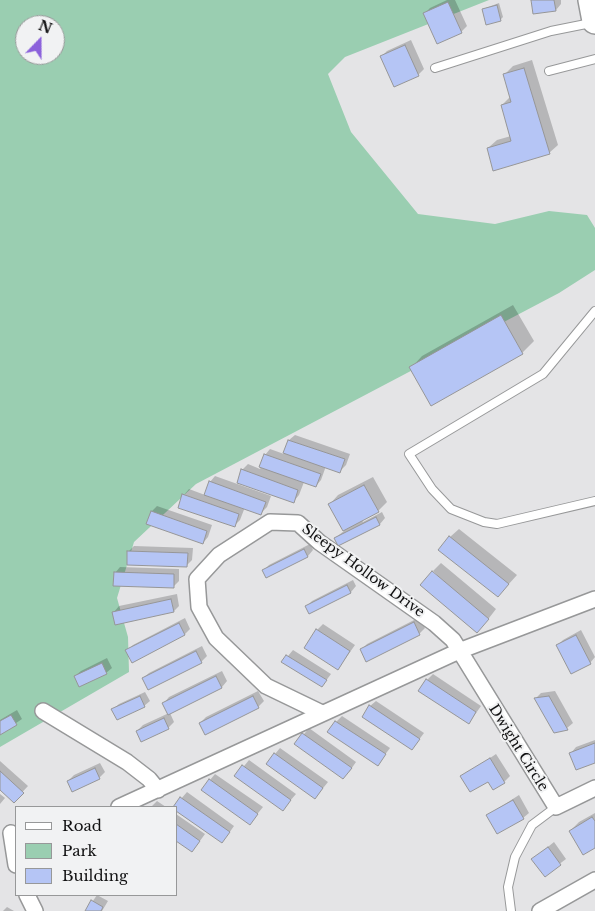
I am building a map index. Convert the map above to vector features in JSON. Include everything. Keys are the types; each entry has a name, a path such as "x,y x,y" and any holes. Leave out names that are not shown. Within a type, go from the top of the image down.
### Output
{"main road":[{"path":"591,0 595,22"}],"street":[{"name":"Sleepy Hollow Drive","path":"322,713 266,686 216,638 199,607 197,579 219,555 270,522 298,523 319,542 434,623 454,640 459,652"},
{"path":"121,806 459,652 595,599"},
{"name":"Dwight Circle","path":"459,652 556,807"},
{"path":"43,711 127,762 149,778 158,790"},
{"path":"556,807 595,788"},
{"path":"9,834 15,861"},
{"path":"540,911 595,880"},
{"path":"28,896 35,911"}],"lane":[{"path":"435,68 551,31 595,22"},
{"path":"549,71 595,59"},
{"path":"595,311 543,374 409,454 432,489 451,509 484,522 497,524 595,501"},
{"path":"511,911 508,887 515,857 532,825 556,807"}],"green space":[{"path":"0,0 489,0 345,57 328,74 351,132 418,214 495,224 549,211 587,215 595,228 595,270 559,293 196,484 134,542 117,598 128,637 129,672 0,747"}],"building":[{"path":"531,0 554,0 556,11 533,14"},
{"path":"448,2 462,33 437,44 423,13"},
{"path":"497,5 501,21 486,25 482,9"},
{"path":"405,45 419,76 394,87 380,56"},
{"path":"524,68 550,154 493,171 487,148 511,141 501,105 511,102 503,74"},
{"path":"501,315 523,354 431,406 409,367"},
{"path":"288,440 345,459 340,473 283,453"},
{"path":"264,454 321,474 316,487 259,467"},
{"path":"241,469 298,490 294,503 237,483"},
{"path":"209,481 266,502 261,515 204,495"},
{"path":"364,485 379,512 343,531 328,504"},
{"path":"182,494 239,514 235,527 178,508"},
{"path":"151,511 207,531 203,544 146,524"},
{"path":"376,517 380,525 338,546 334,538"},
{"path":"449,536 509,584 498,597 438,550"},
{"path":"304,549 308,557 266,578 262,570"},
{"path":"127,551 188,553 187,567 127,565"},
{"path":"432,571 489,619 477,633 420,585"},
{"path":"114,572 174,574 174,588 113,586"},
{"path":"347,585 351,593 309,614 305,606"},
{"path":"171,599 174,612 115,625 112,612"},
{"path":"414,622 420,635 366,662 360,649"},
{"path":"179,623 185,635 132,663 125,650"},
{"path":"316,629 350,651 338,670 304,648"},
{"path":"576,635 591,664 571,674 556,645"},
{"path":"196,651 202,663 148,690 142,678"},
{"path":"286,655 327,680 322,687 281,662"},
{"path":"102,663 107,674 79,687 74,676"},
{"path":"216,676 222,688 168,715 162,703"},
{"path":"426,679 476,712 469,724 418,691"},
{"path":"140,696 145,707 117,720 111,709"},
{"path":"253,696 259,708 205,735 199,723"},
{"path":"549,696 568,730 554,733 534,698"},
{"path":"369,705 420,739 412,750 362,717"},
{"path":"11,715 17,725 0,735 0,721"},
{"path":"164,718 169,729 141,742 136,731"},
{"path":"335,721 386,754 378,766 327,732"},
{"path":"302,733 352,768 343,779 294,744"},
{"path":"595,743 595,763 576,770 569,753"},
{"path":"274,753 323,788 315,799 266,764"},
{"path":"490,758 505,783 493,790 488,782 470,792 460,776"},
{"path":"242,765 291,800 283,811 234,776"},
{"path":"95,768 100,779 72,792 67,781"},
{"path":"0,771 24,793 14,803 0,790"},
{"path":"209,779 258,814 250,825 201,790"},
{"path":"180,797 230,832 222,843 178,812 178,806 174,806"},
{"path":"513,800 524,819 497,834 486,815"},
{"path":"592,817 595,821 595,848 583,855 569,831"},
{"path":"178,825 200,841 192,852 178,842"},
{"path":"548,847 561,865 545,877 531,859"},
{"path":"91,900 103,907 101,911 85,911"}]}
